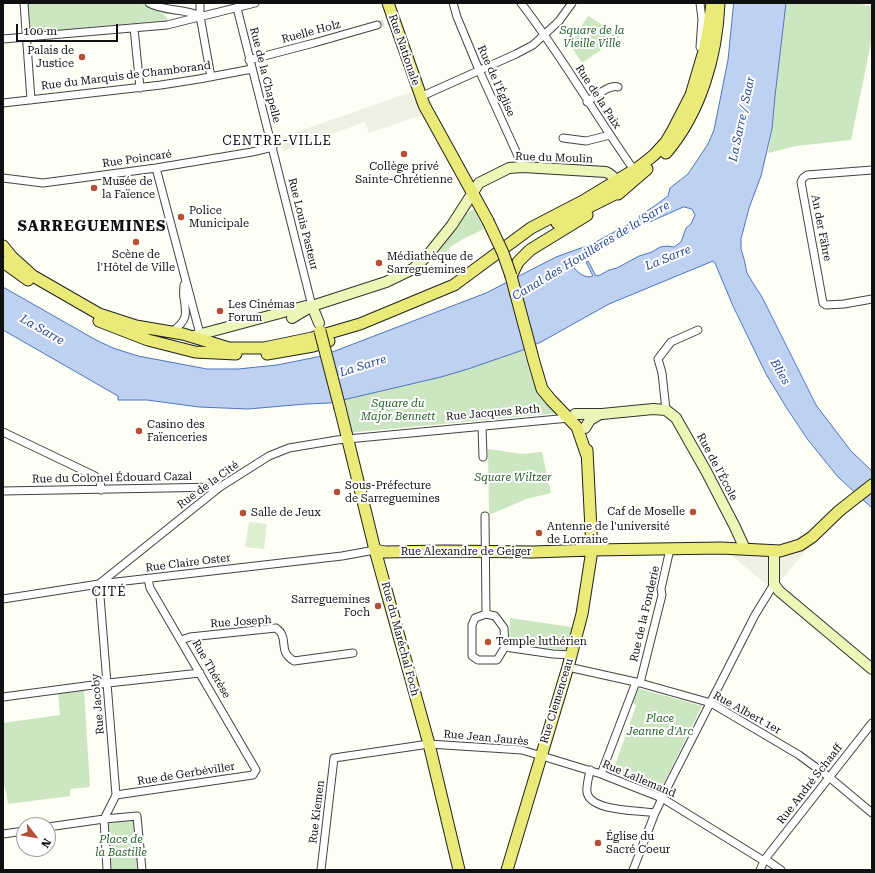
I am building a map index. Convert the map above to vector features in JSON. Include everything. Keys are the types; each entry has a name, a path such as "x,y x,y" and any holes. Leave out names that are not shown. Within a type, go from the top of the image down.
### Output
{"main road":[{"name":"Rue Nationale","path":"388,3 391,21 420,97 473,193"},
{"path":"511,276 522,258 541,243 601,206 634,170 654,155 666,142 686,107 696,79 704,51 712,3"},
{"path":"3,262 22,276 89,316 131,334 195,352 264,354 313,346 363,329 457,290 538,232 618,188 660,159 680,134 693,111 708,72 714,50 719,3"},
{"path":"3,246 12,257 33,276 84,306 119,321 199,338 229,348 264,348 312,338 360,324 454,285 531,228 583,201 618,188"},
{"name":"Rue Clemenceau","path":"473,193 500,244 511,276 538,375 584,428 587,438 592,550 582,614 568,667 507,870"},
{"name":"Rue du Maréchal Foch","path":"320,327 375,550 429,744 459,870"},
{"name":"Rue Clemenceau","path":"572,416 580,432 587,456"},
{"name":"Rue Alexandre de Geiger","path":"375,550 385,552 533,552 670,549 742,544 774,552 800,545 870,486"}],"street":[{"path":"24,3 31,100"},
{"path":"149,3 161,8 189,12 200,16"},
{"path":"200,3 200,16 211,77"},
{"path":"3,39 167,25 255,3"},
{"name":"Rue de l'Église","path":"453,3 456,17 523,167"},
{"name":"Rue de la Paix","path":"521,3 545,34 587,102 634,170"},
{"path":"420,97 516,54 533,44 559,21 572,3"},
{"path":"696,79 702,22 700,3"},
{"name":"Rue de la Chapelle","path":"237,8 273,147"},
{"name":"Ruelle Holz","path":"250,60 378,25"},
{"path":"134,28 140,88"},
{"name":"Rue du Marquis de Chamborand","path":"3,103 140,88 252,69"},
{"path":"587,102 610,88 615,86 618,87"},
{"path":"563,138 586,141 610,135"},
{"name":"Rue Poincaré","path":"3,178 43,183 156,168 252,152 273,147"},
{"name":"Rue Louis Pasteur","path":"273,147 312,306"},
{"name":"Rue du Moulin","path":"312,306 386,282 417,266 428,255 452,225 458,213 477,185 509,168 523,167 606,172 613,177 618,188"},
{"path":"156,168 199,338"},
{"name":"An der Fähre","path":"872,170 807,175 801,182 823,303 826,305 844,304 872,299"},
{"path":"172,332 181,324 187,313 183,297 185,278"},
{"path":"184,288 199,338"},
{"path":"199,338 304,306 312,306"},
{"path":"292,318 312,306"},
{"path":"312,306 320,327"},
{"path":"666,410 662,372 658,359 671,342 698,330"},
{"name":"Rue Jacques Roth","path":"348,440 572,416 653,409 666,410"},
{"name":"Rue de l'École","path":"666,410 676,418 706,470 742,544"},
{"path":"584,428 592,418 602,414"},
{"path":"482,426 483,457"},
{"path":"3,432 95,476 100,480 100,490"},
{"name":"Rue de la Cité","path":"99,584 220,487 270,456 289,448 337,440 348,440"},
{"name":"Rue du Colonel Édouard Cazal","path":"3,491 220,487"},
{"path":"485,516 486,614"},
{"name":"Rue de la Fonderie","path":"638,683 662,596 661,589 670,549"},
{"name":"Rue Claire Oster","path":"3,599 99,584 342,556 375,550"},
{"path":"633,870 662,798 755,615 774,584 774,552"},
{"name":"Rue Thérèse","path":"148,579 150,588 182,640 256,770"},
{"name":"Rue Jacoby","path":"99,584 116,795"},
{"path":"774,584 784,597 872,669"},
{"path":"486,614 495,616 504,628 505,647 496,660 478,660 472,656 472,625 475,618 486,614"},
{"name":"Rue Joseph","path":"182,640 190,637 276,628 281,633 284,648 288,657 294,661 354,653"},
{"path":"505,647 571,655"},
{"name":"Rue Albert 1er","path":"568,667 638,683 711,703 799,755 829,777 872,813"},
{"path":"3,697 200,673"},
{"path":"602,774 638,683"},
{"name":"Rue André Schaaff","path":"760,870 764,860 872,723"},
{"name":"Rue Jean Jaurès","path":"429,744 522,750 541,755"},
{"name":"Rue Kiemen","path":"321,870 334,758 429,744"},
{"name":"Rue Lallemand","path":"541,755 602,774 662,798 764,860"},
{"name":"Rue de Gerbéviller","path":"116,795 253,775 256,770"},
{"path":"590,770 587,792 590,799 597,804 625,811 655,813"},
{"path":"107,870 104,818 116,795"},
{"path":"56,826 104,818 137,816 142,870"},
{"path":"3,834 16,832"},
{"path":"764,860 781,870"}],"green space":[{"path":"27,3 141,3 164,14 168,20 27,33"},
{"path":"786,3 855,3 872,6 872,38 851,140 796,146 768,153"},
{"name":"Square de la Vieille Ville","path":"588,16 621,36 582,63 568,42 573,39"},
{"path":"474,210 484,229 463,239 435,259 434,258 466,214"},
{"name":"Square du Major Bennett","path":"523,350 533,382 544,400 559,413 346,433 337,401 441,377"},
{"name":"Square Wiltzer","path":"488,449 522,454 542,452 551,493 526,499 489,515"},
{"path":"249,522 267,524 264,549 245,547"},
{"path":"510,618 572,627 565,650 509,643"},
{"name":"Place Jeanne d'Arc","path":"637,688 702,706 661,789 613,771 636,706 632,701"},
{"path":"84,690 90,787 70,789 70,796 8,804 5,787 3,787 3,723 60,715 58,693"},
{"name":"Place de la Bastille","path":"134,819 140,870 108,870 103,823"}],"shaded area":[{"path":"411,92 424,114 369,133 365,122 284,151 277,139"},
{"path":"813,542 780,581 768,586 729,553"}],"water":[{"path":"734,3 786,3 772,129 761,176 749,208 741,239 741,249 747,273 762,297 816,405 851,451 872,471 872,508 838,477 808,440 786,407 766,374 713,261 609,304 541,342 523,350 441,377 330,403 248,409 199,407 147,400 118,400 118,396 3,330 3,287 96,340 113,348 138,356 207,369 238,369 277,365 322,356 486,293 556,257 592,244 640,218 639,216 668,196 670,188 688,174 708,144 714,130 728,60","holes":["684,207 692,209 695,215 691,224 686,228 681,242 674,247 660,247 617,268 596,276 588,261 586,262 593,276 587,277 580,274 574,268 597,251 595,249 638,224 643,222 644,224"]}],"tunnel":[{"path":"377,25 389,21"}],"place":[{"name":"Palais de Justice","path":"82,57"},
{"name":"Collège privé Sainte-Chrétienne","path":"404,154"},
{"name":"Musée de la Faïence","path":"94,188"},
{"name":"Police Municipale","path":"181,217"},
{"name":"Scène de l'Hôtel de Ville","path":"136,242"},
{"name":"Médiathèque de Sarreguemines","path":"379,263"},
{"name":"Les Cinémas Forum","path":"220,311"},
{"name":"Casino des Faïenceries","path":"139,431"},
{"name":"Sous-Préfecture de Sarreguemines","path":"337,492"},
{"name":"Caf de Moselle","path":"693,512"},
{"name":"Salle de Jeux","path":"243,513"},
{"name":"Antenne de l'université de Lorraine","path":"539,533"},
{"name":"Sarreguemines Foch","path":"378,606"},
{"name":"Temple luthérien","path":"488,642"},
{"name":"Église du Sacré Coeur","path":"598,843"}],"district":[{"name":"CENTRE-VILLE","path":"277,141"},
{"name":"SARREGUEMINES","path":"92,227"},
{"name":"CITÉ","path":"109,592"}],"water label":[{"name":"La Sarre / Saar","path":"742,119"},
{"name":"Canal des Houillères de la Sarre","path":"591,251"},
{"name":"La Sarre","path":"668,258"},
{"name":"La Sarre","path":"42,330"},
{"name":"La Sarre","path":"363,366"},
{"name":"Blies","path":"780,372"}]}
